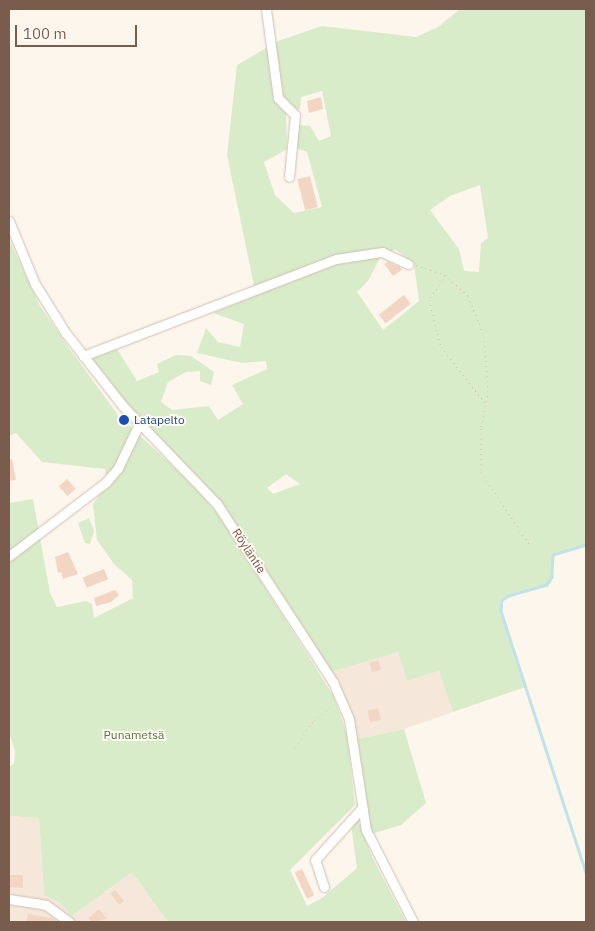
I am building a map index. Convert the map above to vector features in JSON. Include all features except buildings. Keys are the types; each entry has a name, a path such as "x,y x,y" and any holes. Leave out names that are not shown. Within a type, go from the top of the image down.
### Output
{"street":[{"path":"266,9 278,98 295,115 289,177"},
{"name":"Röyläntie","path":"9,221 35,284 83,356 139,424 198,482 234,526 342,698 353,740 361,809 376,855 413,922"},
{"path":"83,356 336,259 382,252 408,264"},
{"path":"9,556 106,482 118,468 139,424"},
{"path":"324,887 315,860 361,809"},
{"path":"9,899 46,905 69,922"}],"path":[{"path":"408,264 426,266 445,275 468,296 484,336 488,391 481,428 481,472 529,544"},
{"path":"445,275 428,300 441,347 486,404"},
{"path":"295,747 314,720 342,698"}],"shaded area":[{"path":"398,652 407,681 439,671 453,712 404,729 353,740 327,673"},
{"path":"9,816 39,818 44,895 59,902 72,916 132,872 168,922 9,922"}],"green space":[{"path":"460,9 586,9 586,545 553,555 552,577 547,585 511,595 502,600 501,611 525,687 453,712 439,671 407,681 398,652 327,673 234,526 84,357 114,344 137,381 159,372 157,364 176,355 191,356 214,372 211,385 200,381 200,371 186,372 168,382 161,402 172,410 209,406 218,420 243,404 232,385 267,369 266,361 242,363 197,353 206,328 218,342 240,347 244,324 213,313 256,295 227,155 237,65 278,41 322,26 416,37 438,27","holes":["322,91 331,136 319,141 310,126 299,125 296,148 307,152 322,207 294,213 275,195 264,162 287,149 286,114 300,109 301,97","480,185 488,238 481,243 479,272 464,271 459,249 430,210 450,196","395,249 414,264 419,301 383,330 357,292 368,281 380,258","286,474 300,484 273,494 267,488"]},
{"name":"Punametsä","path":"9,239 40,306 66,344 118,415 197,489 221,518 334,697 347,734 355,805 290,870 307,906 322,898 357,868 351,825 358,820 373,859 406,922 168,922 132,872 72,916 59,902 44,895 39,818 9,816 9,767 14,764 15,751 9,733 9,503 33,499 50,593 57,607 86,601 92,604 94,618 133,598 132,580 114,564 97,540 93,504 107,484 105,469 42,462 16,433 9,436"},
{"path":"89,518 94,531 90,544 85,543 78,523"},
{"path":"404,729 426,803 401,825 368,835 353,740"}],"waterway":[{"path":"586,545 553,555 552,577 547,585 511,595 502,600 501,611 586,872"}],"place":[{"name":"Latapelto","path":"124,420"}]}
